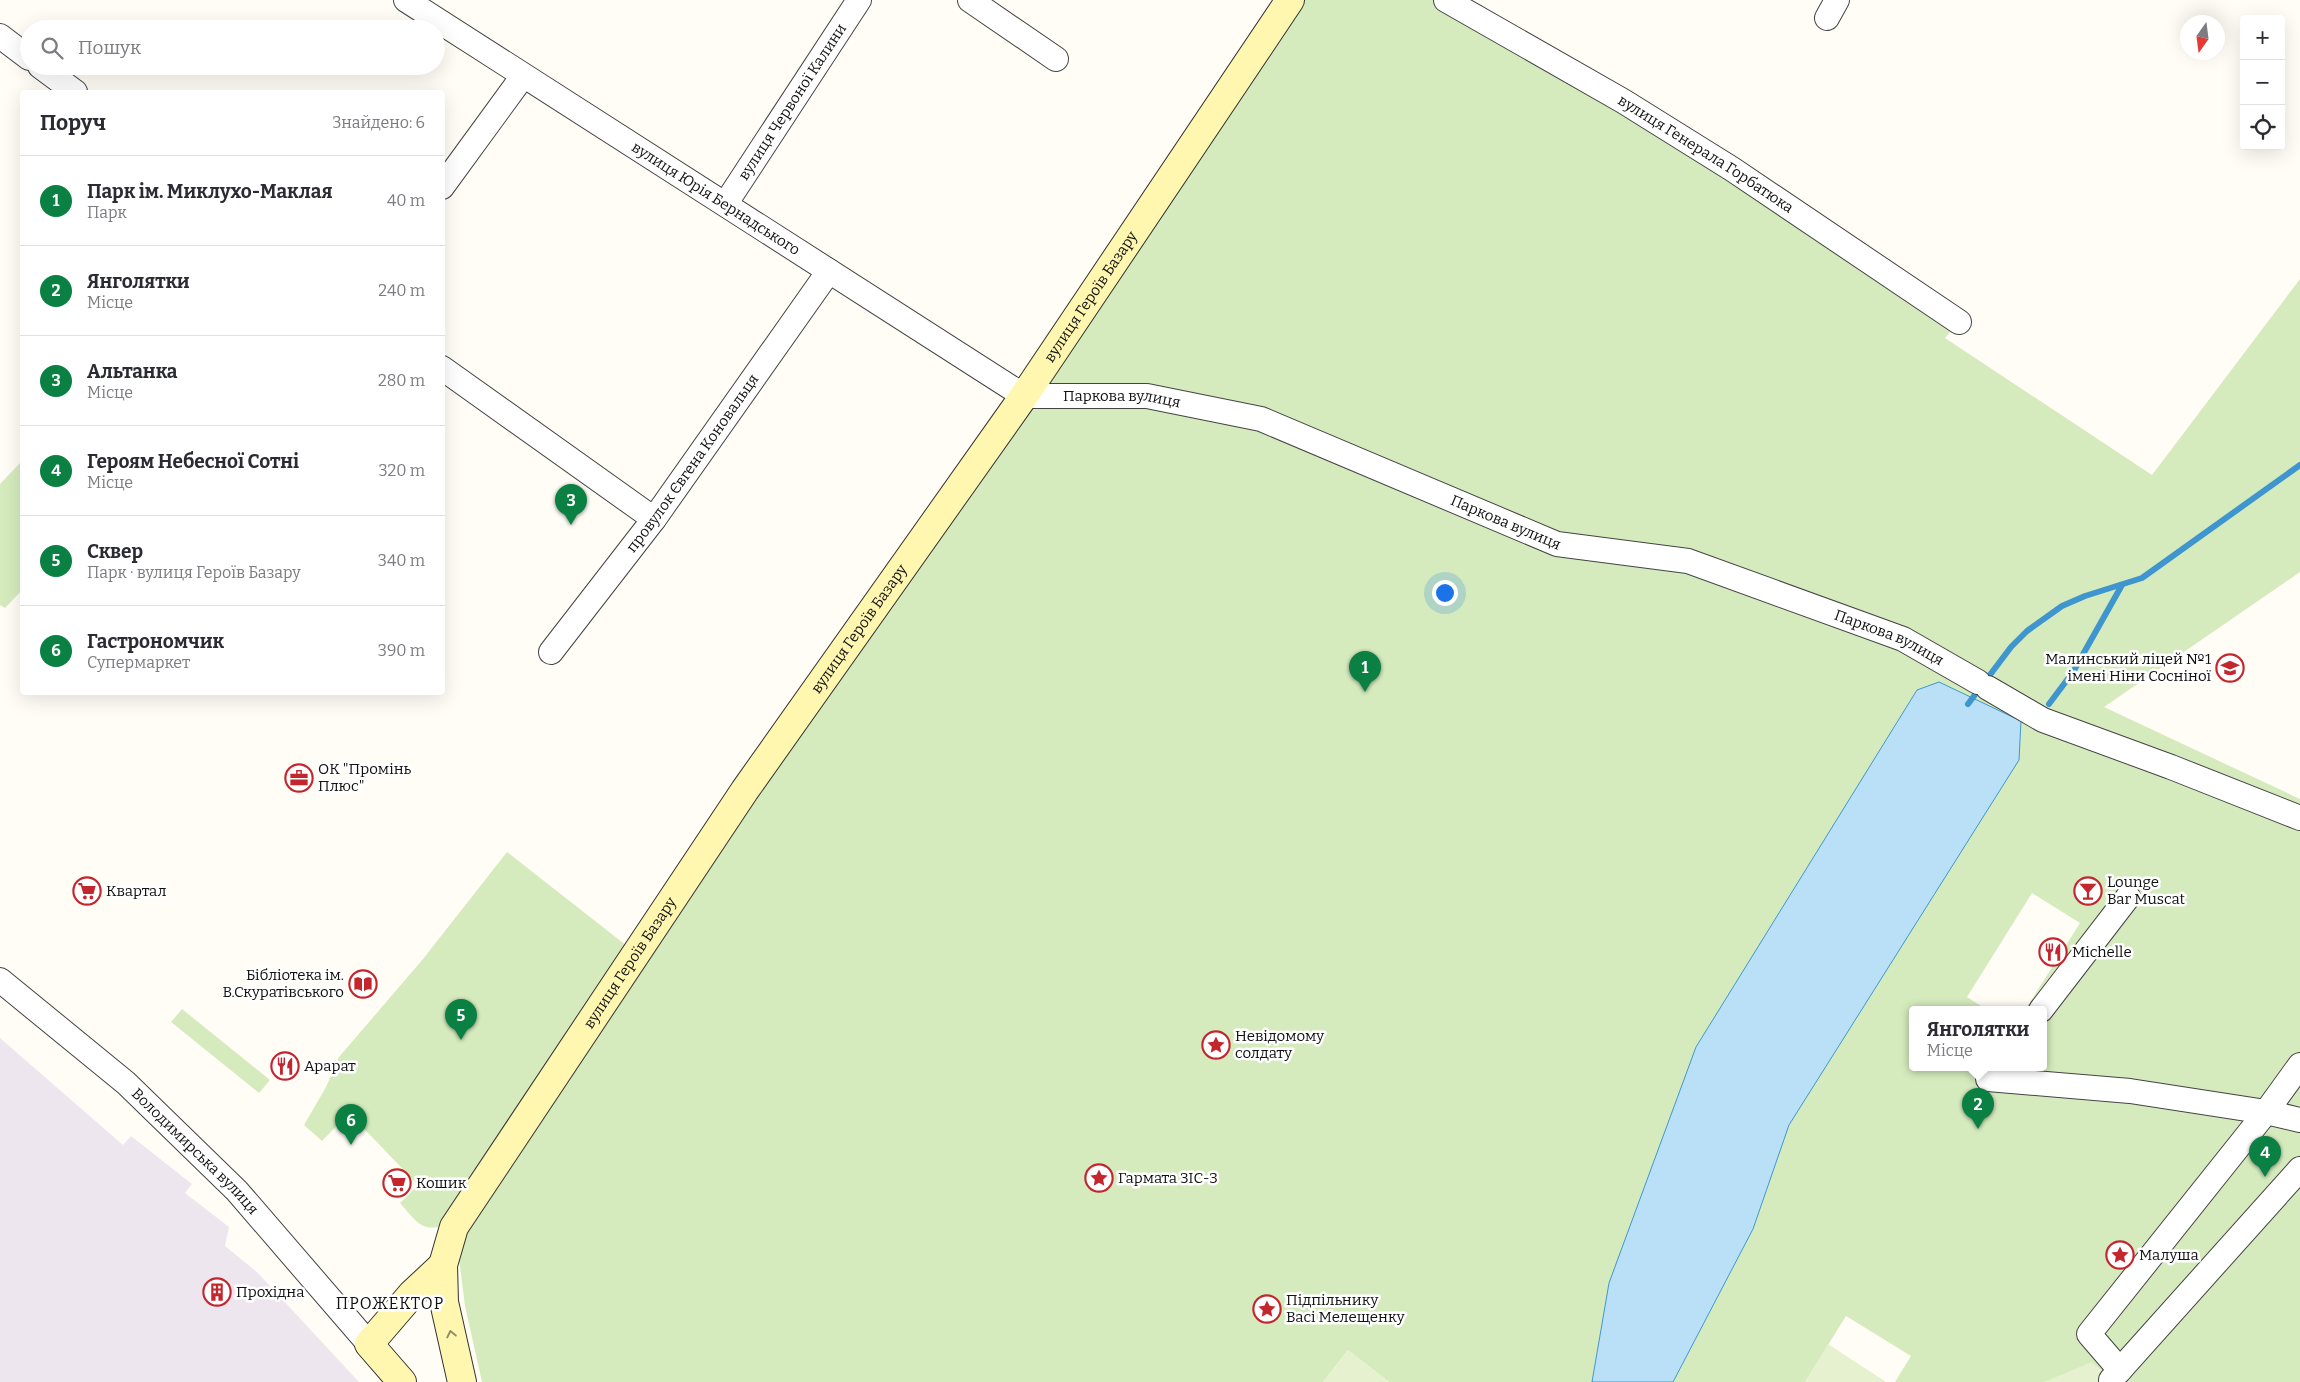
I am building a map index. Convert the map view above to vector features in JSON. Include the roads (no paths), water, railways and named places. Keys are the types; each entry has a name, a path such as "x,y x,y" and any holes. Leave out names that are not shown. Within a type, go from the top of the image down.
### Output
{"street":[{"name":"вулиця Юрія Бернадського","path":"406,0 437,20"},
{"name":"вулиця Червоної Калини","path":"726,203 859,0"},
{"path":"970,0 1056,59"},
{"name":"вулиця Героїв Базару","path":"443,1265 454,1227 740,798 1024,396 1290,0"},
{"name":"вулиця Генерала Горбатюка","path":"1446,0 1623,101 1732,169 1959,322"},
{"name":"вулиця Юрія Бернадського","path":"445,25 726,203 1024,396"},
{"path":"0,36 20,51"},
{"path":"52,75 72,90"},
{"path":"445,183 523,76"},
{"name":"провулок Євгена Коновальця","path":"551,652 654,518 829,271"},
{"path":"445,370 654,518"},
{"name":"Паркова вулиця","path":"1024,396 1147,396 1261,419 1557,544 1688,561 1903,640 2043,720 2171,767 2300,818"},
{"path":"2044,1006 2128,898"},
{"name":"Володимирська вулиця","path":"0,980 126,1083 237,1191 369,1344"},
{"path":"2300,1065 2266,1112 2089,1334 2116,1375 2300,1169"},
{"path":"1995,1071 1988,1079 2130,1091 2266,1112 2300,1120"},
{"path":"402,1382 369,1344 412,1294 443,1265"},
{"path":"443,1265 444,1302 462,1382"}],"water":[{"path":"1939,682 2021,721 2019,760 1789,1125 1753,1229 1673,1382 1592,1382 1609,1283 1696,1047 1917,690"}],"waterway":[{"path":"1968,704 2011,647 2027,631 2062,606 2085,596 2142,578 2300,465"},
{"path":"2049,704 2073,672 2122,585"}],"place":[{"name":"Альтанка","path":"571,525"},
{"name":"Малинський ліцей №1 імені Ніни Сосніної","path":"2230,668"},
{"name":"Парк ім. Миклухо-Маклая","path":"1365,692"},
{"name":"ОК \"Промінь Плюс\"","path":"299,778"},
{"name":"Квартал","path":"87,891"},
{"name":"Lounge Bar Muscat","path":"2088,891"},
{"name":"Michelle","path":"2053,952"},
{"name":"Бібліотека ім. В.Скуратівського","path":"363,984"},
{"name":"Сквер","path":"461,1040"},
{"name":"Невідомому солдату","path":"1216,1045"},
{"name":"Арарат","path":"285,1066"},
{"name":"Янголятки","path":"1978,1129"},
{"name":"Гастрономчик","path":"351,1145"},
{"name":"Героям Небесної Сотні","path":"2265,1177"},
{"name":"Гармата ЗІС-3","path":"1099,1178"},
{"name":"Кошик","path":"397,1183"},
{"name":"Малуша","path":"2120,1255"},
{"name":"Прохідна","path":"217,1292"},
{"name":"Підпільнику Васі Мелещенку","path":"1267,1309"}],"district":[{"name":"ПРОЖЕКТОР","path":"390,1303"}]}
